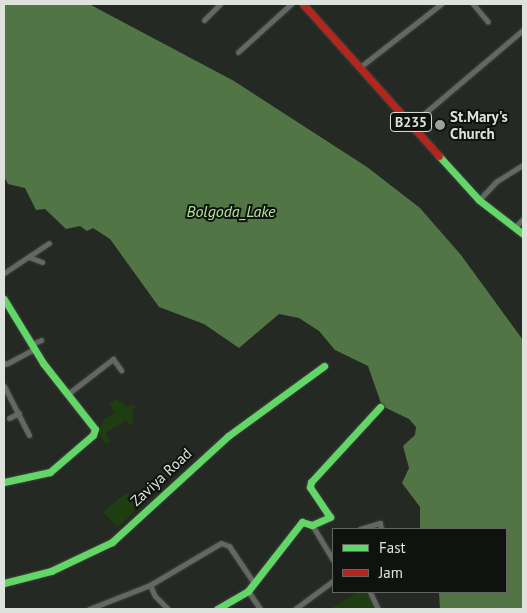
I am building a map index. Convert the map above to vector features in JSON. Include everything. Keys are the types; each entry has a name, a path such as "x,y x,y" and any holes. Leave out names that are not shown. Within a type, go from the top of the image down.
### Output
{"street":[{"path":"204,20 220,4"},
{"path":"238,52 292,4"},
{"name":"B235","path":"303,4 479,200 523,234"},
{"path":"360,67 442,4"},
{"path":"473,4 488,22"},
{"path":"412,124 523,30"},
{"path":"479,200 497,181 523,165"},
{"path":"514,228 523,219"},
{"path":"4,273 49,243"},
{"path":"29,257 42,262"},
{"path":"4,299 33,347 95,429 93,434 50,472 4,482"},
{"path":"4,362 6,364 41,340"},
{"path":"68,393 113,359 121,370"},
{"name":"Zaviya Road","path":"4,583 51,571 112,542 228,436 324,366"},
{"path":"4,386 29,435"},
{"path":"218,609 248,591 302,522 312,525 330,517 310,487 311,482 380,407"},
{"path":"9,418 19,413"},
{"path":"363,528 380,523 381,528"},
{"path":"312,525 332,558"},
{"path":"90,609 150,585 225,543 254,583"},
{"path":"294,609 332,582"},
{"path":"150,585 155,596 168,609"},
{"path":"248,591 260,609"},
{"path":"370,593 378,609"}],"shaded area":[{"path":"117,399 127,407 131,404 136,407 132,410 134,422 129,425 126,420 106,433 110,443 104,443 101,436 96,435 104,419 115,413 109,404"},
{"path":"126,493 138,507 118,528 103,512"},
{"path":"356,593 368,593 376,609 330,609"}],"water":[{"name":"Bolgoda_Lake","path":"4,4 89,4 234,81 367,167 420,208 461,255 523,340 523,609 440,609 439,593 507,593 507,528 420,528 420,507 402,483 409,468 403,446 415,435 416,427 409,419 382,406 368,366 335,350 319,331 299,318 279,314 239,348 204,324 159,307 110,239 93,228 87,231 80,226 66,229 45,209 36,210 25,188 8,184 4,177"}],"traffic: fast":[{"path":"439,156 479,200 523,234"},
{"path":"4,299 43,363 95,429 93,435 50,472 4,482"},
{"path":"4,583 51,571 112,542 228,436 324,366"},
{"path":"217,609 248,591 302,522 312,525 330,517 310,487 311,482 380,407"}],"traffic: jam":[{"path":"303,4 439,156"}],"place":[{"name":"St.Mary's Church","path":"440,125"}]}
